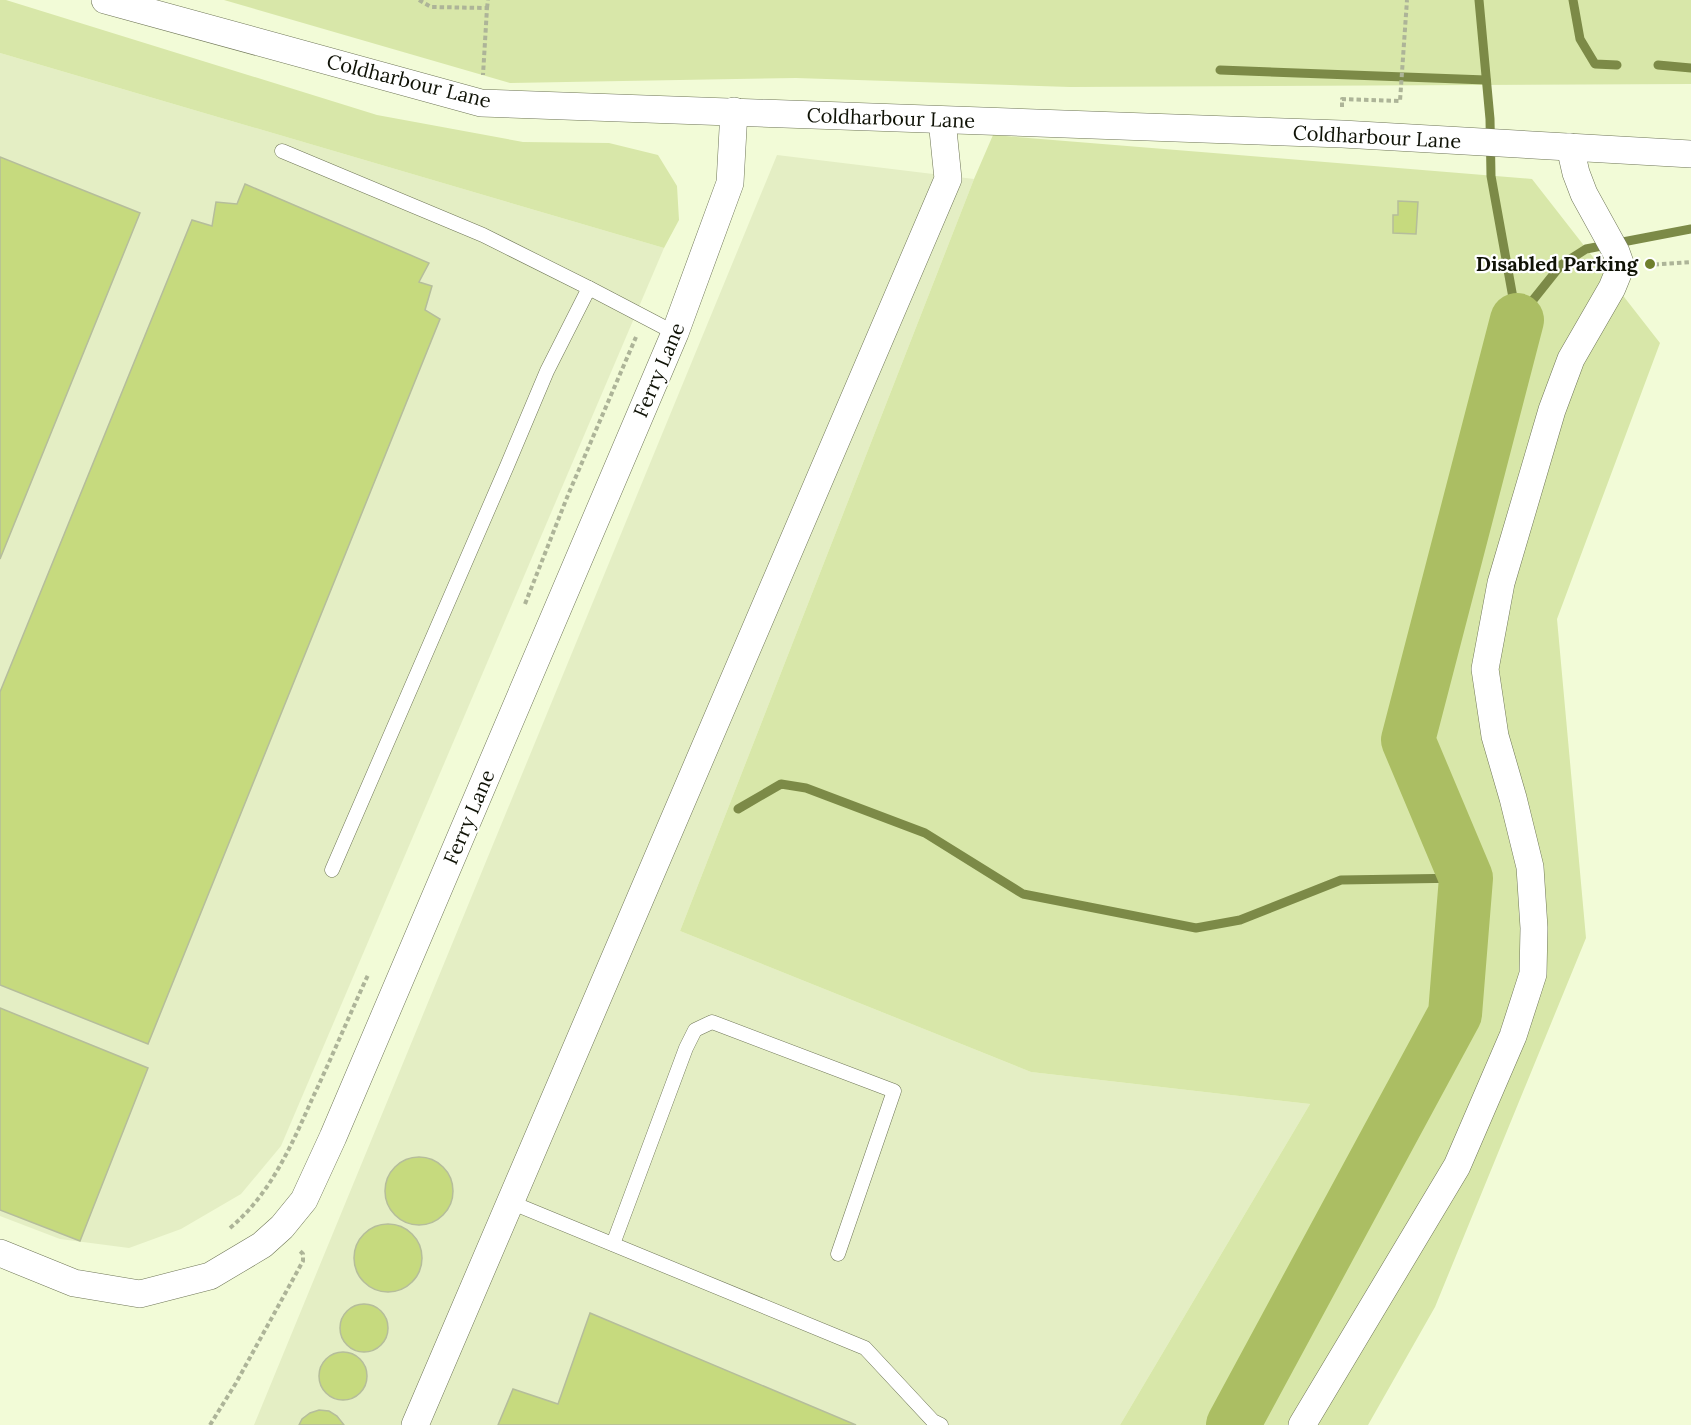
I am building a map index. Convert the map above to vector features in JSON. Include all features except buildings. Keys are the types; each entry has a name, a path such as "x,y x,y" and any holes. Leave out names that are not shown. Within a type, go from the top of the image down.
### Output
{"street":[{"name":"Coldharbour Lane","path":"105,0 481,103 1342,134 1691,154"},
{"name":"Ferry Lane","path":"0,1253 74,1283 140,1294 210,1276 262,1245 282,1227 304,1200 333,1137 675,333 730,183 734,111"},
{"path":"415,1425 948,179 942,120"},
{"path":"1302,1425 1457,1166 1513,1036 1533,974 1534,928 1530,867 1495,736 1485,669 1501,583 1552,410 1571,359 1612,288 1618,259 1586,198 1576,173 1570,147"}],"lane":[{"path":"282,151 483,235 675,333"},
{"path":"332,870 547,371 589,288"},
{"path":"613,1244 686,1048 695,1030 712,1022 894,1091 837,1254"},
{"path":"510,1202 866,1348 933,1421 941,1425"}],"path":[{"path":"419,0 431,7 487,8"},
{"path":"481,103 488,0"},
{"path":"1342,117 1342,99 1400,102 1407,0"},
{"path":"1618,259 1691,262"},
{"path":"522,613 601,417 644,318"},
{"path":"223,1233 249,1210 267,1188 292,1143 368,973"},
{"path":"210,1425 236,1383 303,1261 303,1254 282,1227"}],"shaded area":[{"path":"0,0 377,115 523,142 609,143 658,155 677,186 679,220 664,248 0,53"},
{"path":"224,0 1691,0 1691,84 1070,87 796,78 510,83"},
{"path":"0,53 664,248 281,1146 241,1194 181,1229 129,1248 60,1239 0,1216"},
{"path":"993,135 1532,179 1660,343 1557,619 1586,938 1435,1307 1368,1425 1120,1425 1310,1104 1031,1072 680,931"},
{"path":"777,155 974,179 680,931 1031,1072 1310,1104 1120,1425 254,1425"}],"waterway":[{"path":"1479,0 1490,119 1491,176 1517,320"},
{"path":"1573,0 1580,39 1595,64 1617,65"},
{"path":"1658,65 1691,68"},
{"path":"1220,70 1486,80"},
{"path":"1517,320 1561,265 1586,249 1691,229"},
{"path":"1233,1425 1455,1014 1466,878 1408,740 1517,320"},
{"path":"738,809 781,784 806,788 925,833 1023,894 1196,928 1240,920 1341,880 1466,878"}],"place":[{"name":"Disabled Parking","path":"1650,264"}]}
